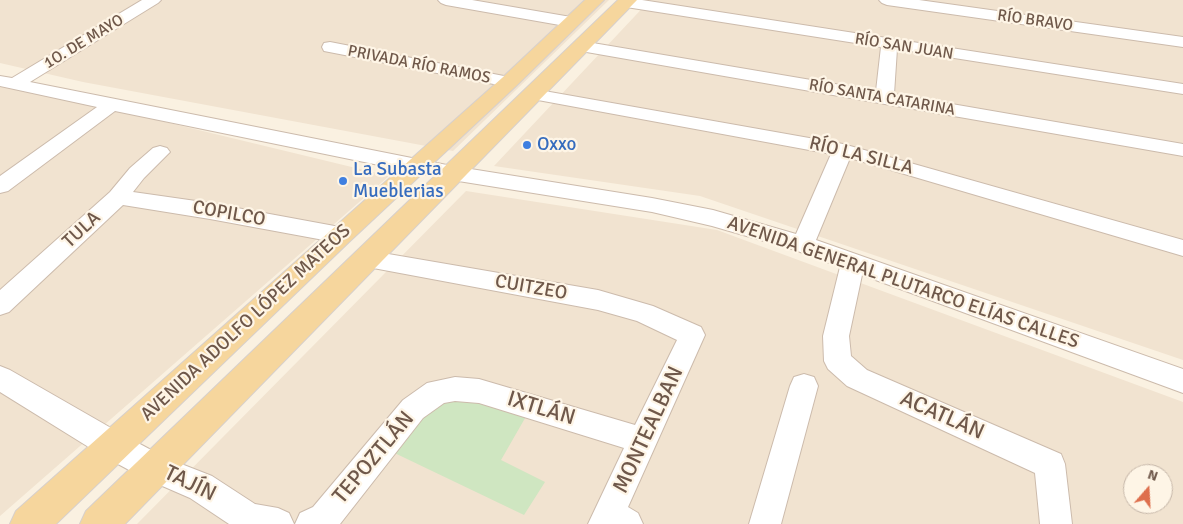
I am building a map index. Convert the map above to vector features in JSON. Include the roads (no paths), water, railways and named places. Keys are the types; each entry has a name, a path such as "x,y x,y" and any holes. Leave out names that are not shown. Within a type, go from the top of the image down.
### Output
{"main road":[{"name":"AVENIDA ADOLFO LÓPEZ MATEOS","path":"576,34 595,0"},
{"name":"AVENIDA ADOLFO LÓPEZ MATEOS","path":"99,524 452,172 521,88 576,34 627,1"},
{"name":"AVENIDA ADOLFO LÓPEZ MATEOS","path":"29,524 340,234 416,166 521,88"}],"street":[{"name":"1O. DE MAYO","path":"7,82 153,0"},
{"name":"RÍO SANTA CATARINA","path":"446,0 576,34 885,98 1183,150"},
{"name":"RÍO BRAVO","path":"888,0 906,1 1183,42"},
{"name":"RÍO SAN JUAN","path":"627,1 889,44 1183,89"},
{"path":"885,98 889,44"},
{"name":"PRIVADA RÍO RAMOS","path":"330,47 521,88"},
{"name":"AVENIDA GENERAL PLUTARCO ELÍAS CALLES","path":"7,82 416,166 687,212 803,244 1183,380"},
{"name":"RÍO LA SILLA","path":"521,88 843,150 1183,248"},
{"path":"0,186 10,170 112,105"},
{"path":"803,244 843,150"},
{"name":"TULA","path":"0,305 118,197 137,173 160,152"},
{"name":"COPILCO","path":"118,197 340,234"},
{"name":"CUITZEO","path":"365,259 598,300 644,313 692,335"},
{"name":"ACATLÁN","path":"853,263 836,336 838,360 857,378 1050,464 1056,524"},
{"name":"MONTEALBAN","path":"613,521 644,441 692,335"},
{"name":"TAJÍN","path":"0,378 114,446 155,468 201,487 250,519 278,524"},
{"path":"765,524 804,386"},
{"name":"IXTLÁN","path":"437,392 455,389 479,391 644,441"},
{"name":"TEPOZTLÁN","path":"310,524 324,518 413,409 437,392"}],"place":[{"name":"Oxxo","path":"527,145"},
{"name":"La Subasta Mueblerias","path":"343,181"}]}
